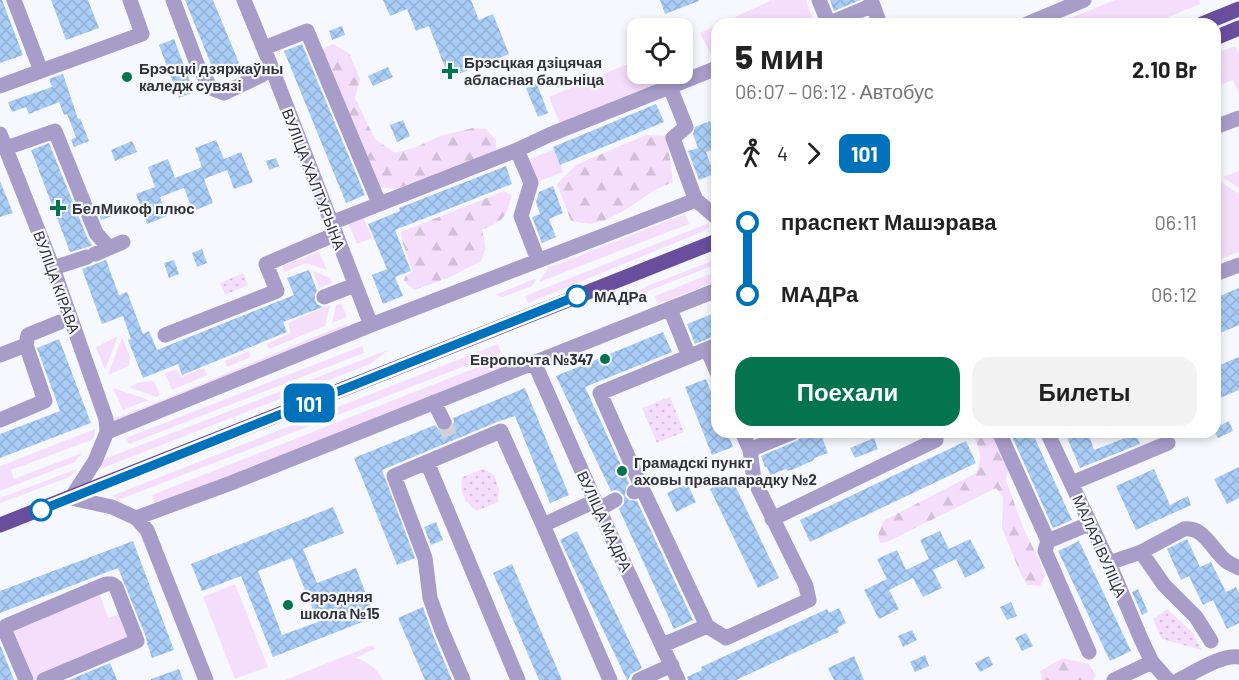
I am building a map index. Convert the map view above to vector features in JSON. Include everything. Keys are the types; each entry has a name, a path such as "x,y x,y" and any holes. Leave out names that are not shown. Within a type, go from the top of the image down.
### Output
{"main road":[{"path":"1217,18 1239,9"},
{"path":"0,525 711,243"}],"street":[{"path":"15,0 41,71"},
{"path":"0,86 142,34 129,0"},
{"path":"172,0 197,64 211,88 224,93 262,75 267,54 307,31 380,202"},
{"name":"ВУЛІЦА ХАЛТУРЫНА","path":"244,0 371,325"},
{"path":"819,0 826,18"},
{"path":"1041,18 1084,0"},
{"path":"841,18 872,3 878,18"},
{"path":"165,334 277,291 266,264 380,202 517,150 711,70"},
{"path":"670,87 686,127 673,138 696,200 711,213"},
{"path":"1221,125 1239,118"},
{"path":"3,141 55,131 103,250 53,268"},
{"name":"ВУЛІЦА КІРАВА","path":"3,141 53,268 106,419 107,432"},
{"path":"517,150 531,183 521,216 537,260"},
{"path":"206,680 147,530 136,518 112,507 71,498 95,461 107,432 371,325 696,200"},
{"path":"1221,272 1239,264"},
{"path":"324,297 355,285"},
{"path":"136,518 231,483 711,292"},
{"path":"670,309 689,356"},
{"path":"0,420 45,401 26,345 28,335 60,322"},
{"path":"0,355 26,345"},
{"path":"711,347 600,393 638,490 707,626 726,638 809,600 806,586 754,480 750,450 745,438"},
{"name":"ВУЛІЦА МАДРА","path":"534,362 678,680"},
{"path":"434,402 444,422"},
{"path":"463,680 430,598 425,558 394,476 427,462 454,446 501,431 610,680"},
{"path":"750,450 779,438"},
{"path":"772,519 936,440 935,438"},
{"path":"1002,438 1048,541 1045,551 1089,652"},
{"name":"МАЛАЯ ВУЛІЦА","path":"1050,438 1109,563 1152,662 1168,680"},
{"path":"1072,483 1168,443"},
{"path":"427,462 518,680"},
{"path":"543,525 579,507 615,500"},
{"path":"1048,541 1089,524"},
{"path":"1109,563 1142,552 1184,529 1191,528 1198,530 1226,561 1239,568"},
{"path":"1142,552 1164,585 1196,616 1211,641"},
{"path":"26,680 5,631 6,626 106,584 112,584 116,587 137,641 44,680"},
{"path":"663,645 707,626"},
{"path":"1179,680 1222,659 1239,657"},
{"path":"1114,680 1152,662"},
{"path":"639,680 672,665"}],"green space":[{"path":"806,0 812,18 733,18 770,1"},
{"path":"1115,0 1199,0 1200,4 1166,18 1070,18"},
{"path":"711,28 711,55 700,33"},
{"path":"333,44 349,53 360,79 355,98 375,139 395,153 416,147 440,136 473,128 486,129 496,140 496,150 490,156 395,189 379,187 321,50"},
{"path":"1235,46 1239,54 1239,94 1233,80 1221,85 1221,52"},
{"path":"627,64 627,84 662,84 561,126 549,97"},
{"path":"646,135 667,136 673,182 655,190 606,220 590,224 571,221 557,184 576,165"},
{"path":"554,149 563,172 537,182 528,160"},
{"path":"1239,171 1239,188 1223,177"},
{"path":"1221,182 1239,194 1239,252 1221,259"},
{"path":"504,191 512,195 510,203 503,218 482,230 486,248 481,261 448,278 414,290 404,281 405,276 413,272 401,232"},
{"path":"362,214 372,238 357,244 347,220"},
{"path":"685,214 689,224 539,282 548,268"},
{"path":"709,223 709,227 704,231 528,303 525,296"},
{"path":"319,252 327,270 306,263 285,272 282,266"},
{"path":"711,261 711,266 625,300 647,286"},
{"path":"313,271 330,278 332,283 319,288"},
{"path":"243,273 248,285 225,295 220,283"},
{"path":"711,273 711,284 658,304 655,296"},
{"path":"537,278 532,286 503,297 495,295"},
{"path":"341,303 347,317 332,323 336,305"},
{"path":"330,305 325,326 269,349 267,344 291,333 288,323"},
{"path":"346,324 348,330 118,422 111,420 157,402"},
{"path":"118,336 105,370 96,347"},
{"path":"122,337 130,357 129,366 108,375"},
{"path":"498,344 501,352 118,500 112,496"},
{"path":"362,346 364,353 129,444 126,438"},
{"path":"388,350 370,364 100,469 102,460"},
{"path":"249,351 251,357 227,367 225,361"},
{"path":"506,356 509,366 156,506 152,495"},
{"path":"204,368 207,375 172,390 165,373 177,369 181,377"},
{"path":"154,381 160,395 156,397 129,387 140,382"},
{"path":"113,388 149,400 123,410"},
{"path":"670,397 684,432 657,443 642,408"},
{"path":"95,429 94,439 11,470 14,479 82,453 75,462 0,491 0,466"},
{"path":"974,438 997,438 1009,466 1006,480 1024,530 1045,576 1040,586 1027,585 1020,572 1002,528 1003,497 996,488 887,542 880,543 878,536 883,521 976,473 980,458"},
{"path":"77,469 67,478 0,503 0,498"},
{"path":"483,469 494,475 499,489 498,502 477,511 468,504 464,497 462,477"},
{"path":"235,584 268,667 235,679 203,597"},
{"path":"100,595 108,618 120,614 131,641 34,680 13,630"},
{"path":"1167,609 1192,632 1202,650 1162,639 1153,619"},
{"path":"373,645 375,649 355,658 371,666 383,680 285,680"},
{"path":"1063,658 1089,664 1096,676 1093,680 1042,680 1040,671"}],"building":[{"path":"0,0 2,0 23,55 0,63"},
{"path":"51,0 88,0 99,28 66,40"},
{"path":"185,0 213,0 239,63 235,67 229,71 214,72"},
{"path":"383,0 471,0 479,20 493,14 509,54 449,78 429,26 416,31 407,9 390,16"},
{"path":"660,0 699,0 699,1 665,14"},
{"path":"830,0 860,0 834,11"},
{"path":"342,26 345,35 332,40 329,31"},
{"path":"174,39 194,92 179,98 159,45"},
{"path":"302,44 365,195 346,203 284,51"},
{"path":"388,67 393,77 373,86 368,76"},
{"path":"63,74 78,119 80,118 89,141 74,147 71,140 76,137 67,114 64,115 59,102 29,114 26,107 12,112 8,102 52,87 49,79"},
{"path":"537,84 548,113 538,117 526,88"},
{"path":"656,104 664,122 560,165 553,147"},
{"path":"403,120 410,136 397,142 390,125"},
{"path":"710,121 711,124 711,150 706,152 711,166 711,175 699,180 688,151 698,148 693,134 695,127"},
{"path":"216,140 224,159 241,152 253,182 234,189 227,170 204,179 213,203 193,211 184,188 160,197 167,216 147,224 136,194 155,187 148,167 168,159 175,178 202,167 195,148"},
{"path":"132,141 137,152 115,161 111,150"},
{"path":"49,143 92,245 88,247 70,252 31,150"},
{"path":"276,158 279,166 269,170 266,161"},
{"path":"506,166 512,184 395,230 411,271 395,277 403,296 383,304 372,275 387,269 368,224 400,211 399,208"},
{"path":"0,181 13,213 0,217"},
{"path":"553,186 563,213 549,219 556,237 542,243 532,217 540,214 536,202 539,192"},
{"path":"107,204 112,216 101,220 97,208"},
{"path":"202,249 207,263 197,267 192,253"},
{"path":"106,260 119,295 127,292 143,334 149,331 157,350 294,295 287,278 309,270 317,290 315,300 323,307 283,322 287,332 182,375 178,364 143,378 128,340 131,339 123,316 102,324 82,269"},
{"path":"174,260 179,274 169,278 164,263"},
{"path":"1239,288 1239,325 1221,333 1221,296"},
{"path":"711,314 711,337 695,344 687,324"},
{"path":"663,332 672,352 585,387 629,483 625,496 629,500 637,501 693,620 674,629 619,509 624,504 624,496 619,491 611,491 556,376"},
{"path":"59,339 91,423 0,458 0,434 60,411 37,348"},
{"path":"1239,357 1239,390 1221,398 1221,364"},
{"path":"706,379 711,392 711,438 729,438 733,447 712,455 685,387"},
{"path":"525,388 569,495 550,503 515,416 497,422 382,470 415,558 397,565 354,458 435,425 439,430 448,431 454,422 453,418"},
{"path":"1229,421 1233,431 1221,437 1221,425"},
{"path":"800,438 822,438 828,453 794,469 787,471 786,469 770,475 761,456"},
{"path":"874,438 878,449 855,458 850,448"},
{"path":"1013,438 1035,438 1072,520 1053,528"},
{"path":"1067,438 1090,438 1094,450 1126,438 1138,438 1140,444 1080,468"},
{"path":"966,441 976,463 810,542 800,520"},
{"path":"1239,467 1239,498 1227,504 1214,479"},
{"path":"1154,469 1170,505 1188,496 1191,505 1136,530 1116,486"},
{"path":"732,479 779,578 758,588 710,489"},
{"path":"687,483 696,502 676,512 667,493"},
{"path":"333,507 344,533 303,549 317,583 356,568 375,617 273,657 241,576 202,591 191,564","holes":["292,558 318,622 282,635 258,571"]},
{"path":"436,522 443,540 431,545 424,527"},
{"path":"577,531 642,668 631,674 628,680 560,540"},
{"path":"940,531 949,549 970,539 985,568 965,578 956,559 933,570 942,588 923,597 913,578 889,590 899,609 879,619 864,590 887,579 877,559 897,550 906,570 929,559 920,540"},
{"path":"1187,539 1200,567 1211,562 1226,592 1236,587 1239,593 1239,623 1227,629 1213,600 1203,605 1189,576 1181,580 1167,549"},
{"path":"133,541 174,650 152,658 146,637 118,568 0,613 0,591"},
{"path":"1079,541 1131,651 1110,661 1058,551"},
{"path":"512,564 562,680 539,680 493,573"},
{"path":"1138,589 1148,612 1142,615 1132,592"},
{"path":"1011,602 1017,616 1007,620 1000,607"},
{"path":"423,607 452,680 425,680 398,618"},
{"path":"839,608 846,623 837,628 839,632 736,680 688,680 687,677 702,670 701,667 827,609 829,613"},
{"path":"912,630 917,640 903,647 898,636"},
{"path":"1026,633 1033,646 1022,651 1015,638"},
{"path":"0,645 3,652 14,680 0,680"},
{"path":"925,655 929,666 915,672 910,662"},
{"path":"854,656 864,680 834,680 828,668"},
{"path":"989,656 993,665 980,672 975,663"},
{"path":"110,663 117,680 69,680"},
{"path":"179,669 183,680 151,680 151,679"}],"tunnel":[{"path":"444,422 452,441"}],"bus line":[{"name":"101","path":"41,510 577,296"}],"place":[{"name":"Брэсцкая дзіцячая абласная бальніца","path":"450,71"},
{"name":"Брэсцкі дзяржаўны каледж сувязі","path":"127,77"},
{"name":"БелМикоф плюс","path":"58,208"},
{"name":"МАДРа","path":"577,296"},
{"name":"Европочта №347","path":"605,359"},
{"name":"Грамадскі пункт аховы правапарадку №2","path":"622,471"},
{"name":"Сярэдняя школа №15","path":"288,605"}]}
